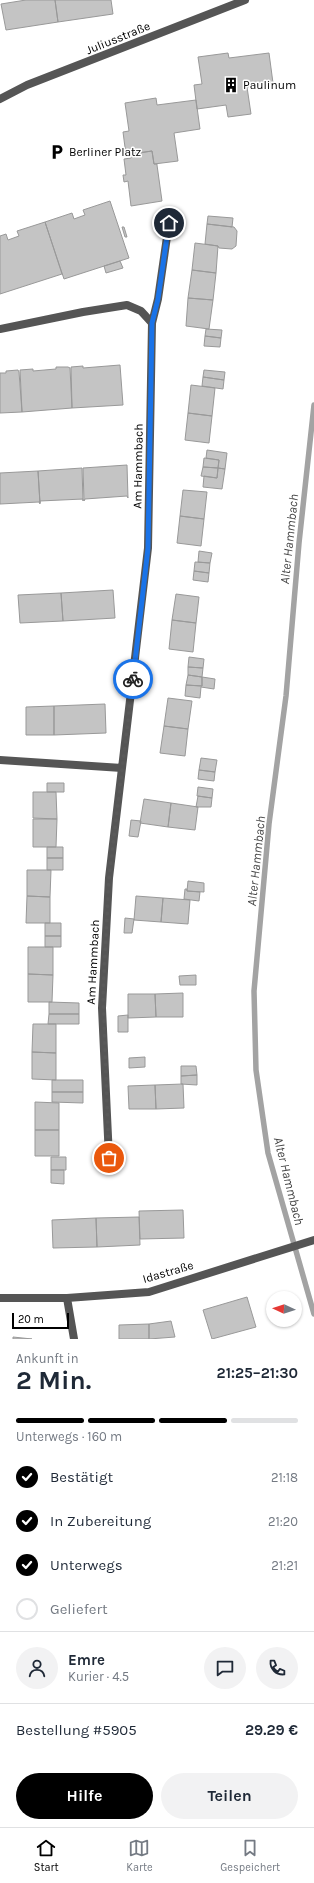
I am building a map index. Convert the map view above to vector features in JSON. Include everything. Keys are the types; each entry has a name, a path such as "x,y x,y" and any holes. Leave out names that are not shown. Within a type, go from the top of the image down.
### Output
{"street":[{"name":"Juliusstraße","path":"0,99 27,85 245,0"},
{"name":"Am Hammbach","path":"109,1158 102,1008 109,878 148,548 152,323 158,299 169,223"},
{"path":"0,329 83,312 127,305 141,311 152,323"},
{"path":"0,760 122,768"},
{"name":"Idastraße","path":"0,1298 67,1298 149,1292 314,1240"},
{"path":"67,1298 74,1339"}],"building":[{"path":"26,0 55,0 58,22 6,30 1,4"},
{"path":"55,0 111,0 113,14 58,22"},
{"name":"Paulinum","path":"228,53 229,58 269,53 273,83 247,87 251,114 228,117 226,105 197,109 194,85 202,84 198,57"},
{"path":"156,98 157,105 196,100 200,129 174,133 178,161 154,164 152,151 126,155 123,132 129,131 125,103"},
{"path":"152,151 154,164 157,164 162,201 131,206 128,181 124,182 123,175 126,175 124,159 131,158 130,154"},
{"path":"110,201 129,258 64,279 45,222 72,213 74,219 85,215 83,210"},
{"path":"208,216 233,218 232,227 207,224"},
{"path":"45,222 62,274 0,294 0,236 6,234 8,240 19,236 17,231"},
{"path":"207,224 234,227 237,231 236,246 232,249 219,248 218,246 205,244"},
{"path":"122,227 124,227 127,237 125,237"},
{"path":"195,243 218,246 216,273 192,270"},
{"path":"120,261 123,268 106,273 104,266"},
{"path":"192,270 216,273 213,300 188,298"},
{"path":"188,298 213,300 209,329 186,326"},
{"path":"206,329 222,330 221,338 205,336"},
{"path":"205,336 221,338 220,347 204,346"},
{"path":"120,365 123,405 72,408 71,367 83,366 83,368"},
{"path":"56,367 70,368 72,408 22,412 20,370 33,369 33,371 56,369"},
{"path":"18,370 22,412 0,413 0,373"},
{"path":"204,370 225,372 224,380 203,377"},
{"path":"203,377 224,380 223,389 202,386"},
{"path":"191,385 215,388 212,416 188,413"},
{"path":"188,413 212,416 209,443 185,440"},
{"path":"207,450 227,453 225,469 218,468 219,460 206,458"},
{"path":"204,458 219,460 218,468 203,467"},
{"path":"127,465 128,498 127,496 85,499 84,501 83,468"},
{"path":"203,467 218,468 217,478 201,476"},
{"path":"82,468 83,499 40,501 40,503 38,471"},
{"path":"218,468 225,469 222,489 203,487 204,476 217,478"},
{"path":"38,471 40,504 39,502 0,504 0,473"},
{"path":"183,490 207,492 204,519 180,516"},
{"path":"180,516 204,519 201,546 177,543"},
{"path":"199,551 212,553 210,563 198,562"},
{"path":"195,562 210,563 209,573 194,571"},
{"path":"194,571 209,573 208,582 193,580"},
{"path":"113,590 115,618 63,621 61,593"},
{"path":"61,593 63,621 20,623 18,595"},
{"path":"176,594 199,597 196,623 172,620"},
{"path":"172,620 196,623 193,652 169,649"},
{"path":"189,657 204,659 203,668 188,667"},
{"path":"188,667 203,668 202,677 188,675"},
{"path":"188,675 202,677 202,686 186,685"},
{"path":"202,677 215,679 214,689 201,687 200,698 185,696 186,685 202,686"},
{"path":"168,698 192,701 188,729 164,726"},
{"path":"105,704 106,733 54,735 54,706"},
{"path":"54,706 54,735 26,735 26,707"},
{"path":"164,726 188,729 185,756 160,753"},
{"path":"201,758 217,760 215,772 199,770"},
{"path":"199,770 215,772 214,781 198,779"},
{"path":"47,783 64,783 64,792 47,792"},
{"path":"198,787 213,789 212,798 197,796"},
{"path":"33,792 56,792 57,819 33,818"},
{"path":"198,796 212,798 211,807 196,807"},
{"path":"144,799 171,803 168,827 140,823"},
{"path":"171,803 198,807 195,830 168,827"},
{"path":"33,819 57,819 56,847 33,847"},
{"path":"131,820 141,821 138,837 129,836"},
{"path":"47,847 63,847 63,858 47,858"},
{"path":"47,858 63,858 63,870 47,870"},
{"path":"27,870 51,870 50,897 27,896"},
{"path":"188,881 204,883 204,892 187,891"},
{"path":"185,889 187,889 187,891 200,892 199,901 184,899"},
{"path":"27,896 50,897 50,923 26,923"},
{"path":"136,896 163,898 161,922 134,920"},
{"path":"163,898 190,900 188,924 161,922"},
{"path":"125,918 134,919 132,933 124,933"},
{"path":"45,923 61,923 61,936 45,936"},
{"path":"45,936 61,936 61,947 45,947"},
{"path":"28,947 53,947 53,975 28,974"},
{"path":"28,974 53,975 52,1002 28,1002"},
{"path":"196,975 196,985 180,985 179,976"},
{"path":"183,993 183,1017 156,1017 155,994"},
{"path":"128,994 155,994 156,1017 128,1018"},
{"path":"49,1002 79,1003 79,1014 49,1014"},
{"path":"49,1014 79,1014 79,1024 48,1024"},
{"path":"128,1015 128,1032 118,1032 118,1016"},
{"path":"33,1024 56,1024 56,1053 32,1052"},
{"path":"32,1052 56,1053 56,1080 32,1079"},
{"path":"145,1057 145,1067 129,1068 129,1058"},
{"path":"181,1066 196,1066 197,1075 181,1076"},
{"path":"197,1075 197,1085 181,1084 181,1076"},
{"path":"52,1080 83,1080 83,1092 52,1092"},
{"path":"183,1084 184,1108 156,1109 155,1085"},
{"path":"155,1085 156,1109 129,1109 128,1086"},
{"path":"52,1092 83,1092 83,1103 52,1102"},
{"path":"35,1102 59,1103 59,1130 35,1130"},
{"path":"35,1130 59,1130 59,1156 35,1156"},
{"path":"51,1157 66,1157 66,1170 51,1170"},
{"path":"51,1170 64,1170 64,1184 51,1183"},
{"path":"183,1210 184,1238 140,1239 139,1211"},
{"path":"139,1217 140,1245 97,1247 96,1218"},
{"path":"96,1218 97,1247 53,1248 52,1220"},
{"path":"247,1297 256,1327 212,1339 203,1310"},
{"path":"171,1321 175,1337 149,1339 149,1324"},
{"path":"149,1324 149,1339 119,1339 119,1325"},
{"path":"13,1337 32,1339 13,1339"}],"waterway":[{"name":"Alter Hammbach","path":"314,405 299,543 286,696 269,824 254,991 256,1070 268,1153 314,1314"}],"way so far":[{"path":"109,1158 102,1008 109,878 133,679"}],"place":[{"name":"Paulinum","path":"231,85"},
{"name":"Berliner Platz","path":"57,152"}],"route":[{"path":"133,679 148,548 152,323 158,299 169,223"}]}
